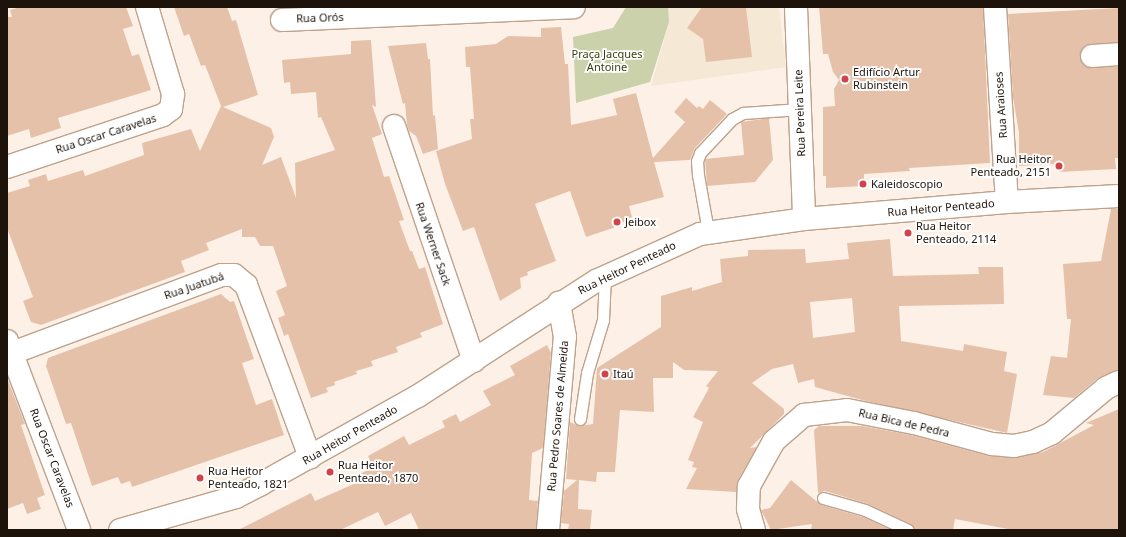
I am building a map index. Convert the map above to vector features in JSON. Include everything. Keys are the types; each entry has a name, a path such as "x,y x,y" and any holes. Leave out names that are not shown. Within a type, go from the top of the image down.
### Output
{"street":[{"name":"Rua Oscar Caravelas","path":"7,167 164,115 171,109 173,94 147,7"},
{"name":"Rua Orós","path":"282,20 574,7"},
{"name":"Rua Pereira Leite","path":"796,7 804,218"},
{"name":"Rua Araioses","path":"994,7 1007,202"},
{"path":"1092,56 1119,54"},
{"name":"Rua Werner Sack","path":"394,126 474,361"},
{"name":"Rua Heitor Penteado","path":"120,530 236,497 310,457 474,361 559,303 605,276 669,246 708,231 804,218 1007,202 1119,196"},
{"name":"Rua Juatubá","path":"10,347 222,275 234,275 246,285 310,457"},
{"name":"Rua Pedro Soares de Almeida","path":"548,530 565,338 559,303"},
{"name":"Rua Oscar Caravelas","path":"10,347 79,530"},
{"name":"Rua Bica de Pedra","path":"754,530 748,509 749,486 774,441 804,415 848,410 914,423 992,444 1014,446 1033,442 1052,433 1106,388 1119,382"}],"lane":[{"path":"708,231 698,175 697,161 700,153 732,119 743,113 800,109"},
{"path":"580,419 587,373 603,320 605,276"},
{"path":"823,498 865,510 908,530"}],"shaded area":[{"path":"668,7 779,7 786,67 651,86 669,22"}],"green space":[{"name":"Praça Jacques Antoine","path":"626,7 668,7 669,22 650,82 576,103 573,37 613,28"}],"building":[{"path":"20,7 126,7 133,26 123,29 132,56 139,54 151,90 58,118 61,128 31,138 29,129 7,136 7,17 12,17 10,10"},
{"path":"174,7 227,7 232,21 236,20 258,95 223,107 271,128 274,137 262,165 281,157 296,198 295,163 335,150 321,117 318,118 316,92 291,94 290,82 284,83 282,60 351,54 351,41 371,40 376,107 372,105 382,134 372,138 384,177 389,176 404,220 399,221 410,251 412,251 419,269 425,267 443,324 420,333 422,337 396,347 398,352 371,361 373,366 356,371 357,374 334,382 335,385 326,388 328,392 311,398 288,334 284,336 278,318 285,315 276,291 287,286 273,246 260,246 255,237 242,237 242,229 206,243 209,250 181,261 185,272 41,325 31,322 23,301 33,297 7,228 7,193 30,186 28,180 46,174 48,181 83,170 85,176 144,155 142,143 191,129 200,151 221,106 205,65 201,66 189,34 184,36"},
{"path":"702,7 746,7 752,57 706,62 703,39 687,28"},
{"path":"819,7 983,7 990,163 909,168 910,171 864,174 864,186 826,188 826,176 823,176 823,107 835,106 834,89 839,80 833,72 828,54 823,54"},
{"path":"1119,8 1119,42 1085,45 1080,57 1087,67 1119,67 1119,158 1115,158 1116,169 1059,172 1058,164 1019,166 1019,133 1013,97 1008,14"},
{"path":"561,27 565,64 568,64 571,125 617,115 613,99 636,93 653,158 685,122 674,112 686,98 697,108 699,106 703,109 710,100 727,114 695,148 690,160 654,162 664,197 629,206 632,217 613,228 586,237 570,191 535,204 556,261 527,272 528,275 520,278 521,288 500,301 474,227 463,231 445,184 436,151 472,139 470,119 474,119 470,67 466,67 465,47 496,44 508,36 541,37 541,28"},
{"path":"426,43 428,59 430,59 433,116 435,115 438,149 423,154 416,136 409,131 407,125 405,103 403,104 388,46"},
{"path":"769,118 773,160 755,182 707,186 705,159 744,155 741,122"},
{"path":"1111,209 1119,209 1119,369 1098,378 1074,398 1043,395 1051,356 1067,358 1071,319 1067,319 1063,264 1101,261"},
{"path":"890,239 893,276 979,274 978,267 1003,267 1004,304 899,306 901,341 963,351 964,344 1007,352 1004,371 1017,374 1007,433 862,400 815,387 814,379 798,383 793,364 772,369 752,383 784,409 784,414 750,448 757,447 738,480 736,492 686,489 697,468 692,467 694,462 688,460 703,422 693,417 709,388 706,386 718,371 684,370 673,362 673,378 653,378 654,412 620,410 615,472 597,472 596,482 579,480 578,509 592,510 590,530 568,530 569,524 561,523 564,491 577,480 566,479 570,422 579,426 593,424 597,368 661,327 661,296 692,287 692,291 722,282 720,259 748,256 748,250 805,249 806,263 849,259 847,243","holes":["852,298 855,332 813,338 810,302"]},
{"path":"221,294 230,302 234,301 254,359 242,363 256,405 272,399 284,435 132,487 130,481 121,484 118,477 92,486 71,423 66,424 46,366 48,358"},
{"path":"547,345 551,353 543,448 532,453 529,500 538,501 536,530 419,530 411,513 385,526 378,512 340,530 238,530 311,493 315,501 363,480 360,474 373,467 368,456 404,436 409,445 445,427 442,421 456,414 460,422 491,405 483,391 515,375 510,366"},
{"path":"7,378 25,424 21,425 45,495 37,498 41,509 27,514 23,503 7,509"},
{"path":"1119,409 1119,530 1013,530 955,519 953,530 915,530 911,524 868,504 825,491 818,493 814,430 819,426 862,426 911,435 989,456 1013,458 1043,452 1094,425 1086,423"},
{"path":"791,480 821,505 863,517 891,530 811,530 812,524 771,530 761,510 770,508"}],"place":[{"name":"Edifício Artur Rubinstein","path":"845,79"},
{"name":"Rua Heitor Penteado, 2151","path":"1059,166"},
{"name":"Kaleidoscopio","path":"863,184"},
{"name":"Jeibox","path":"617,222"},
{"name":"Rua Heitor Penteado, 2114","path":"908,233"},
{"name":"Itaú","path":"605,374"},
{"name":"Rua Heitor Penteado, 1870","path":"330,472"},
{"name":"Rua Heitor Penteado, 1821","path":"200,478"}]}
